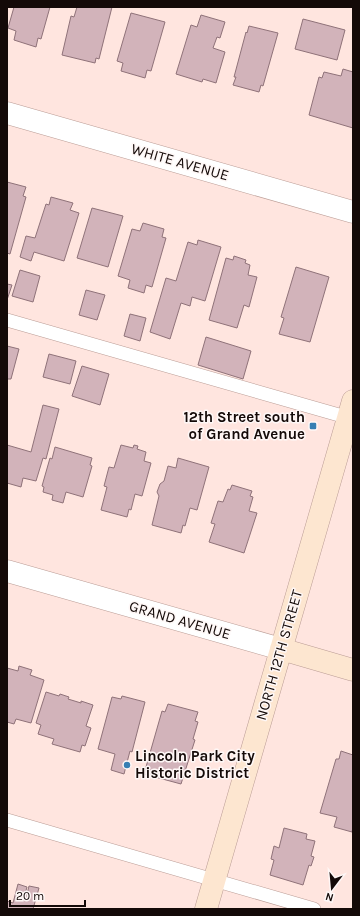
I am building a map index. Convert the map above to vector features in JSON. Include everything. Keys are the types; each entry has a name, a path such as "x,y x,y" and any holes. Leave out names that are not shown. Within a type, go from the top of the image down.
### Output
{"main road":[{"name":"NORTH 12TH STREET","path":"206,909 351,412"},
{"name":"GRAND AVENUE","path":"281,650 353,670"}],"street":[{"name":"WHITE AVENUE","path":"7,113 353,212"},
{"name":"GRAND AVENUE","path":"7,571 281,650"}],"lane":[{"path":"7,320 351,412"},
{"path":"7,820 314,909"}],"building":[{"path":"14,7 50,7 41,39 38,38 36,47 14,40 16,31 8,28"},
{"path":"77,7 112,7 99,59 96,58 95,63 62,55 71,16 74,17"},
{"path":"131,13 165,22 151,71 147,70 145,78 121,71 123,63 117,61"},
{"path":"201,15 225,22 220,38 217,37 213,48 225,52 216,83 203,79 202,82 176,74 191,25 197,27"},
{"path":"303,19 345,30 337,60 295,49"},
{"path":"249,26 278,33 263,86 261,85 259,92 233,85 246,32 247,33"},
{"path":"343,69 353,72 353,128 309,115 319,77 322,78 324,72 341,76"},
{"path":"7,182 26,187 23,196 26,197 10,254 7,253"},
{"path":"51,197 73,203 70,210 79,213 64,261 34,252 31,261 20,257 26,236 35,238 46,204 49,205"},
{"path":"92,208 123,216 108,267 77,258"},
{"path":"143,223 164,229 162,237 166,238 152,287 146,285 144,293 128,288 130,280 118,276 132,229 140,231"},
{"path":"198,240 221,247 205,301 192,297 190,306 181,303 170,339 150,332 166,278 176,281 188,242 197,245"},
{"path":"234,256 246,260 245,263 250,265 248,275 257,277 249,307 244,305 237,328 209,320 226,258 233,260"},
{"path":"296,267 329,277 310,342 279,334 284,318 281,317"},
{"path":"20,270 40,276 33,302 12,296"},
{"path":"7,284 12,285 7,300"},
{"path":"86,290 105,295 97,320 79,315"},
{"path":"130,314 146,318 140,341 124,336"},
{"path":"206,337 251,351 243,379 198,365"},
{"path":"7,346 19,349 11,379 7,379"},
{"path":"49,354 76,361 70,384 43,377"},
{"path":"82,366 109,374 100,405 72,396"},
{"path":"43,405 59,409 46,459 43,458 36,481 23,478 21,487 7,483 7,445 31,452"},
{"path":"121,445 133,448 134,445 138,446 137,449 146,452 144,461 151,463 142,496 135,494 131,510 129,509 127,517 101,510 107,487 104,486 109,467 114,468"},
{"path":"55,447 92,458 90,465 92,466 83,497 66,492 63,503 52,500 53,495 43,492 44,487 42,486 50,458 52,459"},
{"path":"178,458 209,467 197,510 190,508 185,526 183,525 181,533 152,525 159,496 157,492 160,484 164,481 168,466 176,468"},
{"path":"232,485 252,491 250,496 253,497 249,511 257,513 244,553 209,542 215,524 211,523 218,501 223,502 228,489 230,490"},
{"path":"19,666 32,670 30,675 44,680 31,723 16,719 14,724 7,722 7,668 18,671"},
{"path":"46,692 59,696 60,694 69,697 68,699 93,705 86,726 91,728 85,746 82,745 80,752 52,744 54,739 38,734 41,725 36,723"},
{"path":"122,696 145,702 132,752 130,751 124,774 111,770 115,754 98,749 112,697 121,699"},
{"path":"168,704 198,712 195,721 198,722 193,739 195,740 181,784 144,774 162,711 165,712"},
{"path":"341,751 353,755 352,832 334,827 337,817 320,813 336,759 339,759"},
{"path":"284,828 307,834 306,839 315,841 311,856 314,857 311,866 309,865 303,885 270,875 274,860 271,859 274,846 279,848"},
{"path":"18,884 27,887 25,894 27,894 29,886 39,888 33,909 7,909 7,901 13,903"}],"place":[{"name":"12th Street south of Grand Avenue","path":"313,426"},
{"name":"Lincoln Park City Historic District","path":"127,765"}]}
